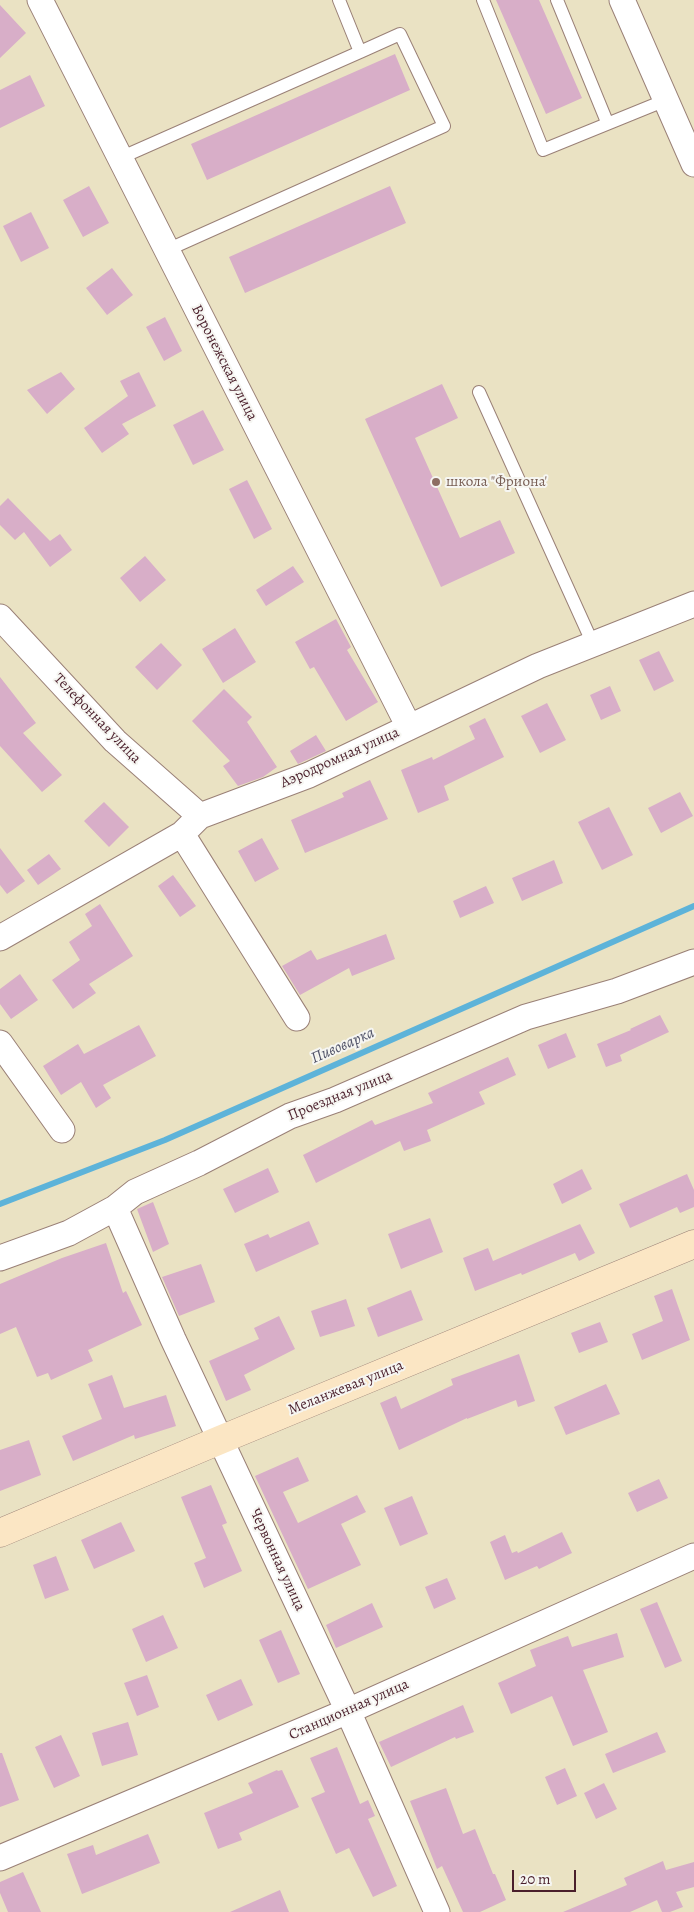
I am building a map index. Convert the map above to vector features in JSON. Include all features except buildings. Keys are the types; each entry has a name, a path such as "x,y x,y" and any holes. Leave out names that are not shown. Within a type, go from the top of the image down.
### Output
{"street":[{"name":"Воронежская улица","path":"40,0 409,727"},
{"path":"622,0 694,164"},
{"name":"Аэродромная улица","path":"0,938 182,834 200,816 308,775 538,666 694,604"},
{"name":"Телефонная улица","path":"0,617 115,742 200,816"},
{"path":"182,834 297,1018"},
{"name":"Проездная улица","path":"0,1258 69,1233 115,1208 135,1192 199,1163 290,1116 335,1100 526,1017 608,994 694,962"},
{"path":"0,1043 62,1130"},
{"name":"Червонная улица","path":"115,1208 220,1440 348,1712 436,1912"},
{"name":"Меланжевая улица","path":"0,1533 694,1244"},
{"name":"Станционная улица","path":"0,1858 348,1712 694,1556"}],"lane":[{"path":"339,0 360,52"},
{"path":"482,0 543,150 666,100"},
{"path":"557,0 608,122"},
{"path":"120,158 400,34 444,126 167,250"},
{"path":"480,392 593,644"}],"waterway":[{"name":"Пивоварка","path":"0,1204 165,1140 694,906"}],"place":[{"name":"школа \"Фриона'","path":"436,482"}]}
